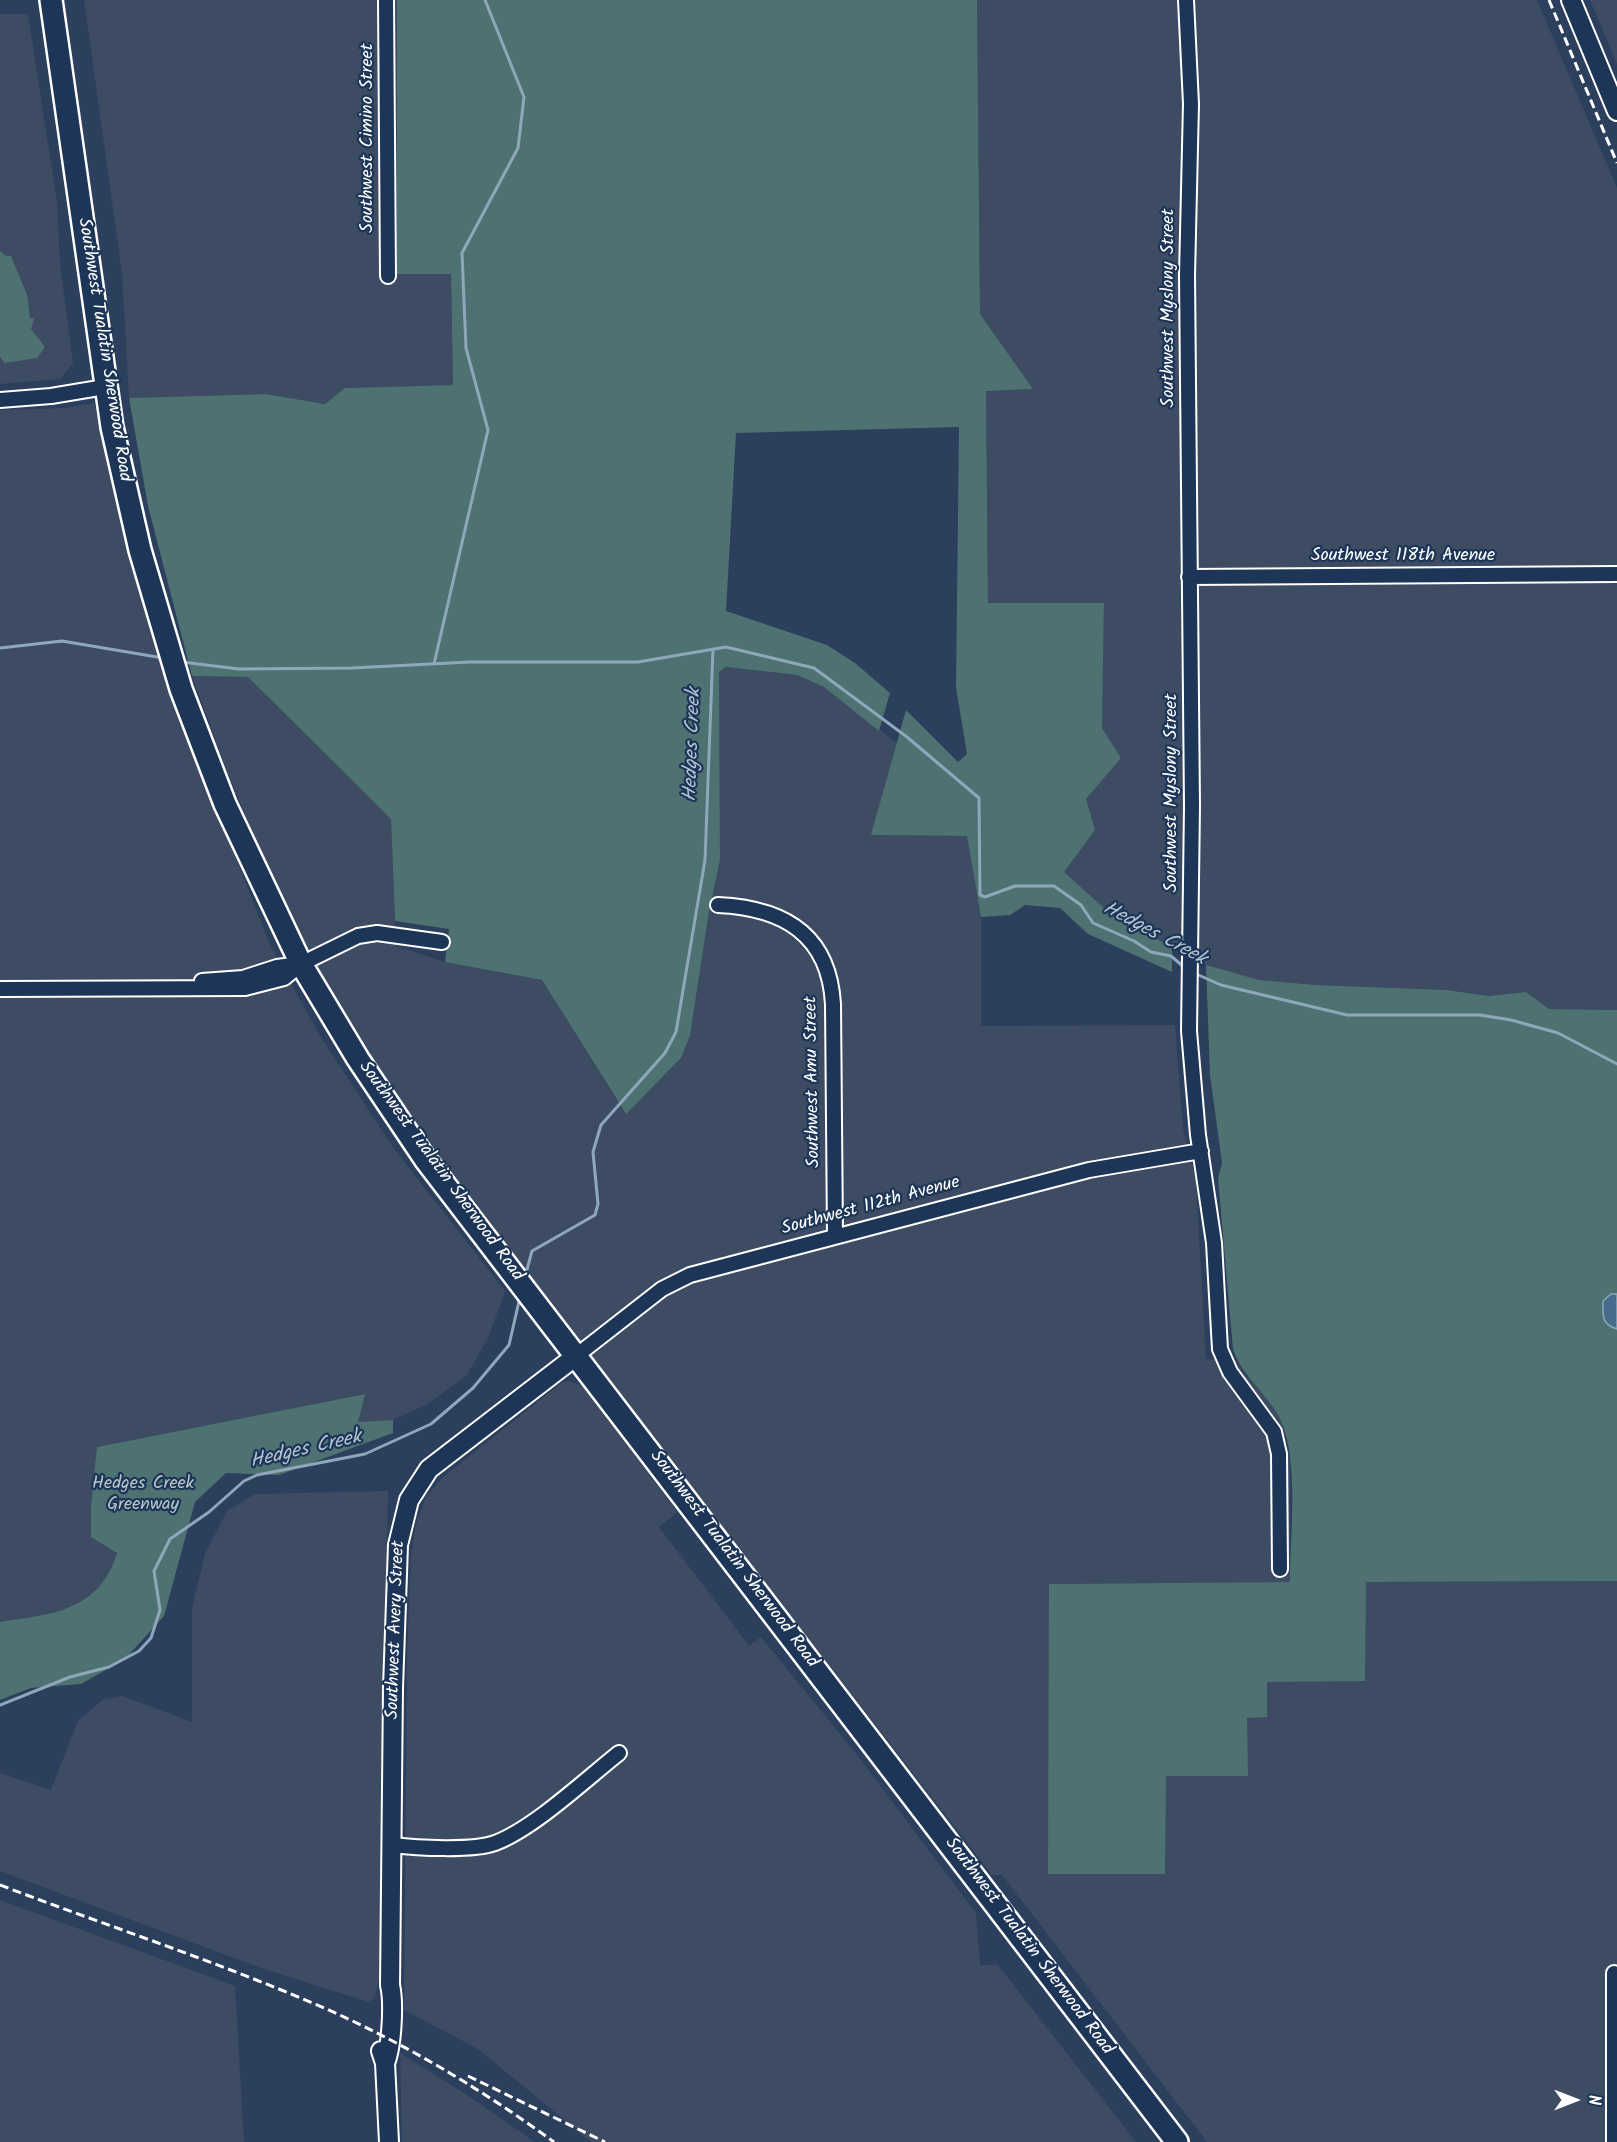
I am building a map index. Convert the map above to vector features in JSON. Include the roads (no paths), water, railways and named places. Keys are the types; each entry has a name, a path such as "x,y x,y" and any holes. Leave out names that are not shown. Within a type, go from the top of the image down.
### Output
{"highway":[{"name":"Southwest Tualatin Sherwood Road","path":"51,0 105,387 120,471 140,550 182,689 225,804 301,964 358,1059 402,1125 1177,2142"}],"main road":[{"path":"1571,0 1617,111"},
{"name":"Southwest Avery Street","path":"389,2142 385,2063 381,2054 386,1995 390,1984 393,1688 400,1527 409,1500 420,1480 438,1461 576,1356"}],"street":[{"name":"Southwest Cimino Street","path":"386,0 388,276"},
{"name":"Southwest Myslony Street","path":"1186,0 1191,104 1187,265 1192,806 1189,1031 1200,1152 1214,1243 1220,1349 1230,1372 1274,1432 1279,1454 1280,1569"},
{"path":"0,400 51,396 105,387"},
{"name":"Southwest 118th Avenue","path":"1189,577 1617,574"},
{"name":"Southwest Amu Street","path":"718,905 761,909 777,915 805,935 824,964 832,991 835,1236"},
{"path":"0,989 256,986 284,978 301,964 342,942 366,934 389,934 442,942"},
{"name":"Southwest 112th Avenue","path":"576,1356 662,1289 680,1278 1089,1170 1200,1152"},
{"path":"393,1845 472,1847 495,1843 523,1829 619,1753"},
{"path":"1614,1972 1614,2142"}],"waterway":[{"path":"434,664 488,430 466,348 462,253 518,148 524,97 485,0"},
{"name":"Hedges Creek","path":"0,648 62,641 163,658"},
{"name":"Hedges Creek","path":"182,662 239,669 352,668 470,662 638,662 726,647 814,668 907,737 979,798 980,895 985,897 1015,886 1054,886 1081,905 1093,923 1134,941 1151,952 1171,956 1185,968"},
{"name":"Hedges Creek","path":"525,1277 532,1251 595,1215 598,1204 593,1152 601,1125 665,1053 676,1032 705,860 713,649"},
{"name":"Hedges Creek","path":"1194,973 1221,985 1347,1015 1480,1015 1511,1020 1558,1033 1617,1064"},
{"name":"Hedges Creek","path":"0,1705 70,1677 109,1667 139,1651 151,1638 160,1610 154,1571 170,1539 209,1512 244,1481 257,1475 365,1454 431,1424 473,1388 509,1345 520,1297"}],"railway":[{"path":"1549,0 1617,163"},
{"path":"0,1885 237,1972 346,2018 438,2066 554,2142"},
{"path":"468,2076 605,2142"}],"park label":[{"name":"Hedges Creek Greenway","path":"143,1495"}]}
